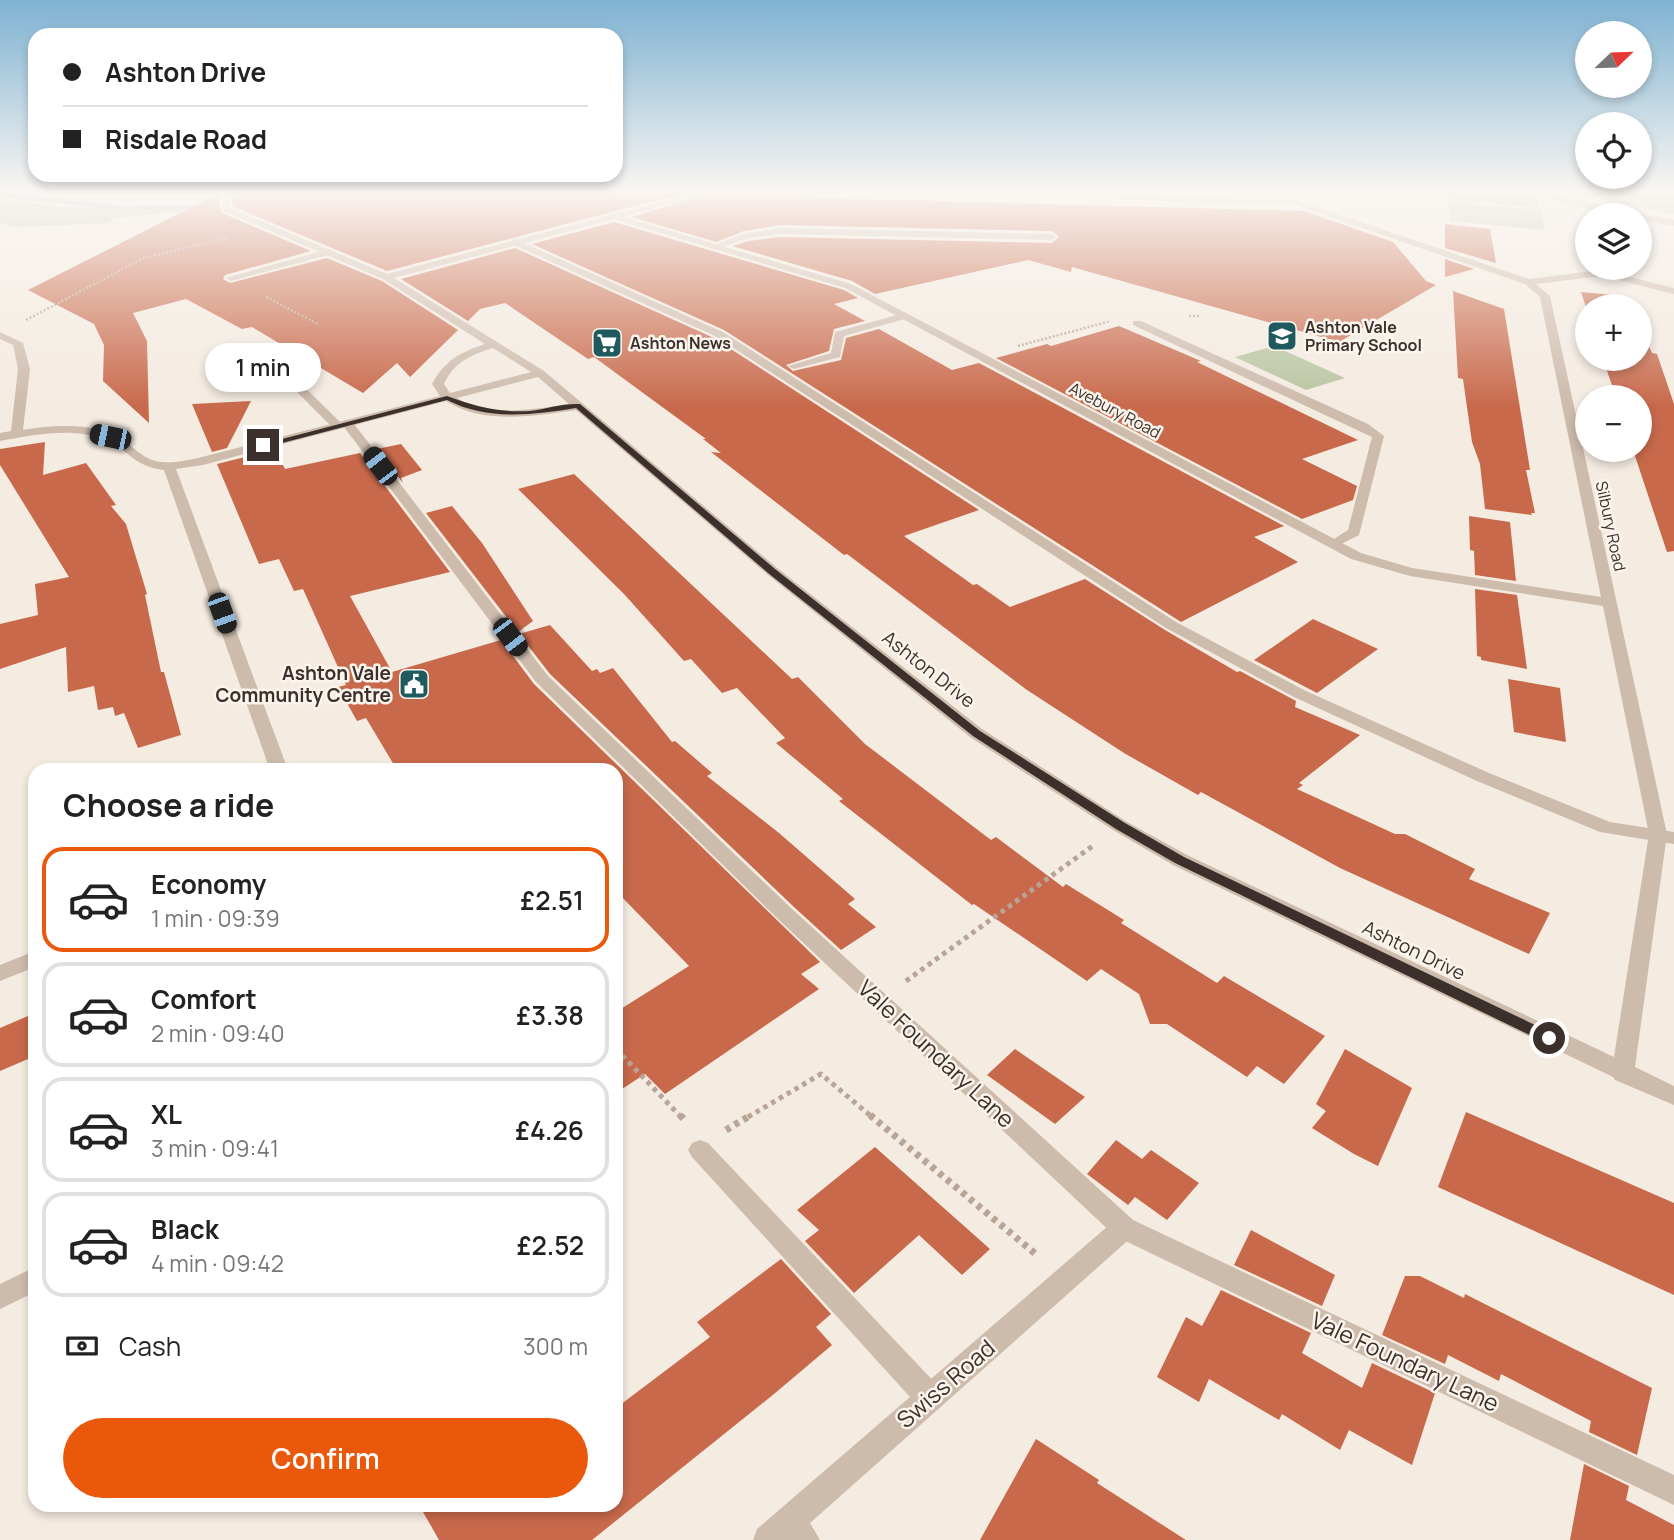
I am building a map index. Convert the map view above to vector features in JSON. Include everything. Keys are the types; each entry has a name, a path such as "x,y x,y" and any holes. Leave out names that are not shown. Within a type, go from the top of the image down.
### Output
{"street":[{"path":"231,278 290,263"},
{"name":"Ashton Drive","path":"352,263 386,277 540,373 772,571 976,733 1121,826 1180,860 1623,1074 1674,1096"},
{"path":"386,277 438,263"},
{"path":"561,263 719,334 1171,625 1300,694 1483,777 1607,828 1666,836"},
{"name":"Avebury Road","path":"769,263 848,286 1356,556 1410,572 1610,603"},
{"path":"1476,263 1528,282 1593,274 1614,276 1674,291"},
{"name":"Silbury Road","path":"1528,282 1545,296 1610,603 1666,836 1623,1074"},
{"path":"794,366 836,355 839,334 904,316"},
{"path":"1137,323 1364,427 1378,436 1354,531 1333,544"},
{"path":"0,335 18,343 24,369 17,434"},
{"path":"495,344 461,356 445,367 438,384 447,398 491,412 527,413 577,406"},
{"name":"Vale Foundary Lane","path":"277,366 343,425 542,680 878,1001 1124,1228 1674,1490"},
{"path":"0,437 59,430 85,432 110,437 144,461 169,467 199,462 540,373"},
{"path":"169,467 276,763"},
{"path":"0,973 28,962"},
{"path":"705,1139 930,1398"},
{"name":"Swiss Road","path":"788,1534 930,1398 1124,1228"},
{"path":"0,1297 28,1283"}],"path":[{"path":"24,322 135,263"},
{"path":"1186,316 1200,316"},
{"path":"980,356 1121,318"},
{"path":"878,1001 1121,826"},
{"path":"623,1056 705,1139 821,1074 1065,1279"}],"green space":[{"path":"1274,346 1345,378 1306,390 1235,357"}],"building":[{"path":"82,263 268,263 225,275 223,279 230,283 308,263 339,263 382,281 458,330 410,377 397,363 363,393 252,327 242,329 186,299 133,313 147,341 149,423 103,381 104,345 94,324 28,290"},
{"path":"368,263 418,263 387,271"},
{"path":"460,263 548,263 714,338 979,510 904,536 973,585 977,584 1010,607 1085,579 1237,672 1240,671 1296,701 1295,707 1360,735 1299,783 1303,785 1297,789 1395,834 1405,834 1475,869 1469,879 1550,913 1529,954 1340,868 1201,792 1198,795 1124,753 1027,690 847,554 844,555 711,452 721,453 703,439 706,439 594,357 588,359 505,303 480,309 468,321 401,279"},
{"path":"574,263 752,263 844,290 858,298 834,304 865,321 834,329 829,351 786,365 793,371 841,360 846,338 879,329 952,370 979,363 1284,526 1254,537 1298,562 1181,622 724,330"},
{"path":"790,263 1015,263 875,294 852,281"},
{"path":"1038,263 1411,263 1426,281 1436,285 1339,342 1072,267 1071,272"},
{"path":"1445,263 1456,263 1474,269 1445,277"},
{"path":"1453,291 1504,309 1530,470 1526,470 1535,513 1531,513 1532,515 1485,509 1480,464 1472,442 1463,379 1458,378"},
{"path":"1119,326 1201,361 1197,362 1358,440 1302,459 1357,486 1353,500 1302,519 996,358 1047,344 1051,346"},
{"path":"1652,353 1657,354 1674,404 1674,551 1667,552 1637,462 1652,462 1652,385 1612,385 1607,371 1652,371"},
{"path":"251,401 227,448 212,452 192,404"},
{"path":"45,442 43,475 86,463 116,505 111,506 126,524 147,594 145,595 161,672 164,672 181,735 138,748 124,713 115,716 113,707 98,710 94,686 68,692 66,647 0,669 0,624 38,615 35,584 69,577 0,465 0,449"},
{"path":"401,444 422,470 401,478 403,483 377,449"},
{"path":"360,453 450,572 350,596 392,672 501,640 534,684 615,763 393,763 366,718 357,721 338,687 346,685 303,589 294,591 279,559 259,564 217,464 245,457 283,465 285,469"},
{"path":"574,474 792,679 798,677 865,744 991,840 996,837 1063,887 1066,884 1124,920 1121,923 1217,983 1224,976 1325,1036 1284,1084 1257,1066 1247,1077 1167,1024 1150,1024 1139,994 1101,969 1087,981 972,905 839,801 843,799 776,743 785,738 737,688 722,693 691,659 684,661 624,594 518,489"},
{"path":"452,506 482,543 533,621 518,632 426,513"},
{"path":"1469,516 1510,522 1516,581 1475,575 1474,551 1470,550"},
{"path":"1475,589 1517,595 1527,669 1481,660 1481,657 1477,656"},
{"path":"1313,619 1378,649 1317,693 1254,660"},
{"path":"550,625 592,671 597,669 600,673 613,668 672,742 675,741 712,773 707,776 779,833 855,899 848,904 876,927 841,950 794,907 550,674 519,634"},
{"path":"1508,679 1560,688 1566,742 1514,732"},
{"path":"623,771 820,962 801,974 819,989 665,1094 645,1074 623,1088 623,1008 689,966 623,898"},
{"path":"28,1016 28,1059 0,1071 0,1028"},
{"path":"1015,1049 1085,1097 1055,1124 987,1075"},
{"path":"1345,1049 1412,1088 1378,1166 1312,1128 1326,1111 1316,1104"},
{"path":"1466,1112 1674,1203 1674,1295 1438,1187"},
{"path":"1116,1140 1142,1159 1151,1150 1199,1183 1167,1220 1135,1197 1128,1205 1087,1174"},
{"path":"875,1147 990,1249 962,1275 919,1235 854,1293 805,1241 819,1230 797,1210"},
{"path":"1251,1230 1335,1275 1322,1306 1234,1265"},
{"path":"781,1259 831,1314 816,1327 832,1345 592,1540 439,1540 423,1512 623,1512 623,1403 710,1337 697,1322"},
{"path":"1405,1276 1420,1276 1464,1298 1465,1294 1652,1388 1637,1455 1589,1432 1591,1421 1501,1374 1499,1381 1448,1355 1445,1364 1382,1335"},
{"path":"1221,1290 1311,1333 1302,1353 1362,1388 1372,1363 1435,1393 1412,1465 1349,1430 1340,1450 1282,1414 1279,1420 1209,1379 1199,1402 1157,1377 1186,1317 1202,1326"},
{"path":"1036,1439 1099,1480 1097,1483 1186,1540 980,1540"},
{"path":"1584,1464 1629,1486 1626,1500 1674,1525 1674,1540 1570,1540"}],"place":[{"name":"Ashton Vale Primary School","path":"1282,336"},
{"name":"Ashton News","path":"607,343"},
{"name":"Ashton Vale Community Centre","path":"414,684"}],"route":[{"path":"263,445 447,398 491,412 527,413 577,406 772,571 976,733 1121,826 1180,860 1549,1038"}]}
